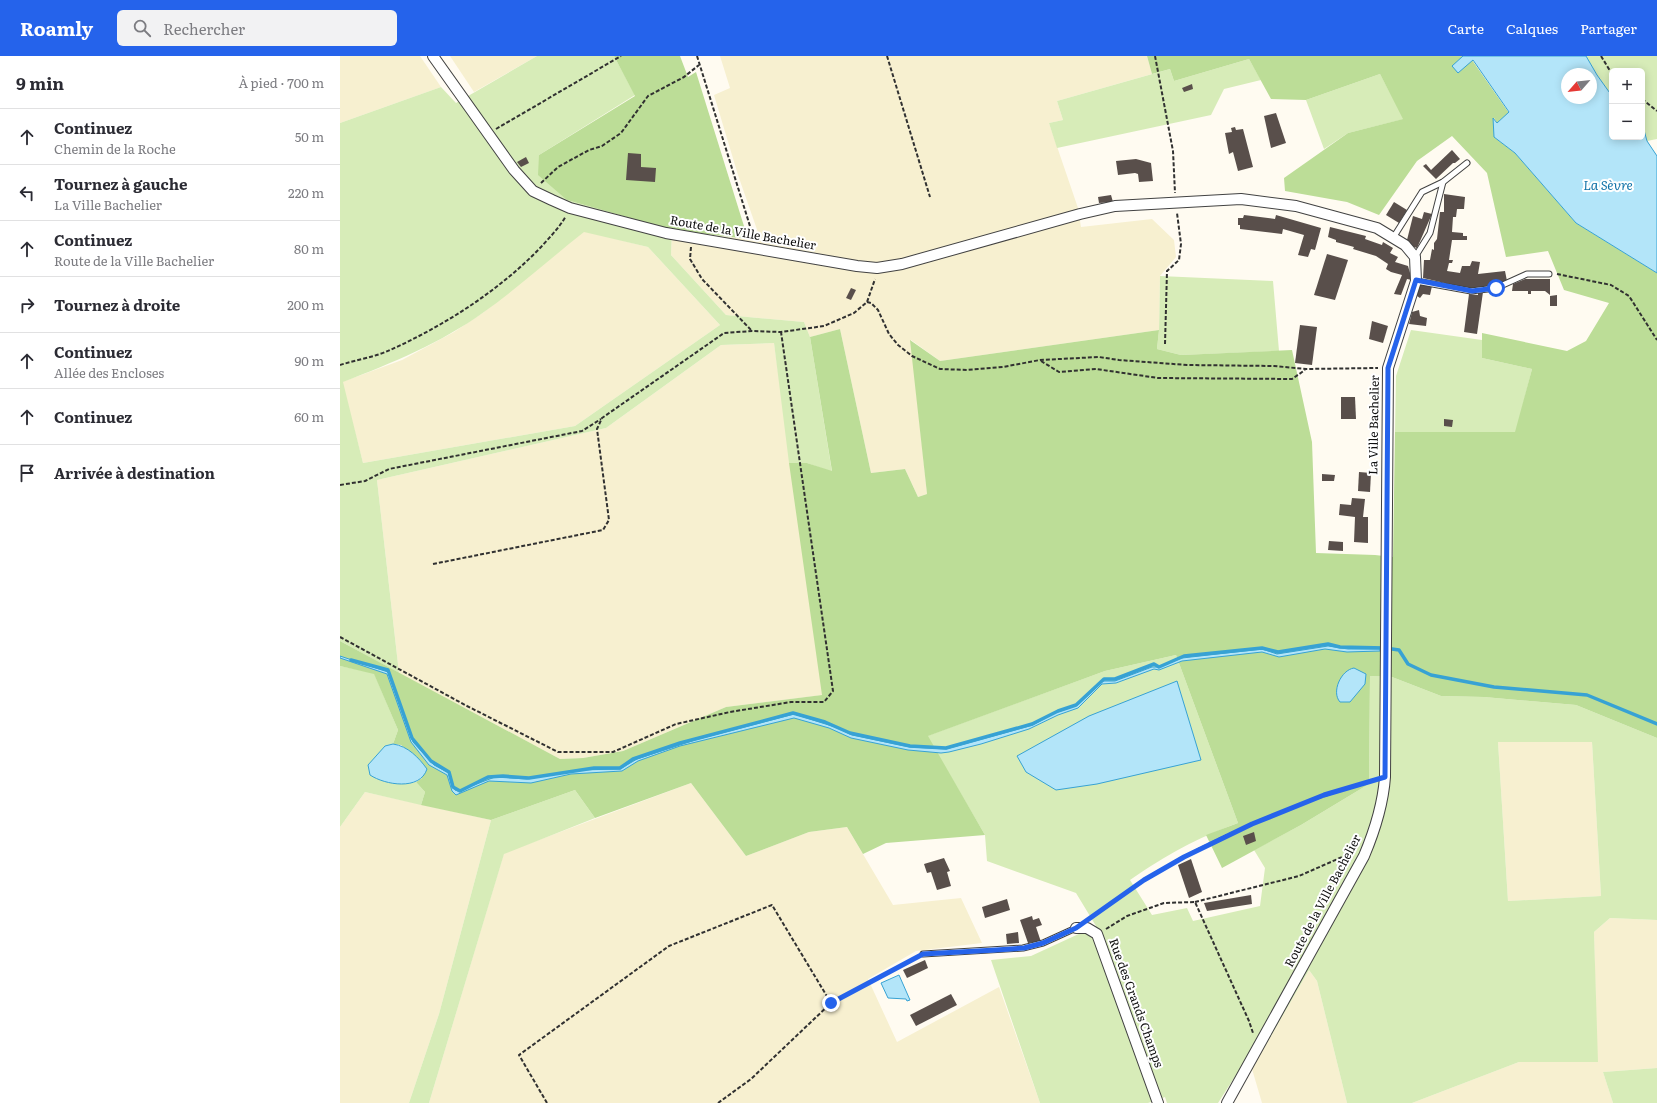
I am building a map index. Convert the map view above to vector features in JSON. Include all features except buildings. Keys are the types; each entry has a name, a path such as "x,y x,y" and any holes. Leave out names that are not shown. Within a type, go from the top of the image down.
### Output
{"street":[{"name":"Route de la Ville Bachelier","path":"433,56 514,170 533,191 570,208 666,233 878,268 902,264 1080,214 1115,206 1175,202"},
{"path":"1175,202 1241,199 1296,206 1377,228 1405,245 1415,257"},
{"name":"La Ville Bachelier","path":"1385,648 1388,368 1416,280 1417,271 1415,257"},
{"name":"Route de la Ville Bachelier","path":"1227,1103 1364,856 1374,833 1383,800 1385,777 1385,648"},
{"name":"Rue des Grands Champs","path":"1076,928 1087,928 1097,934 1158,1103"}],"lane":[{"path":"1393,238 1422,192 1443,182 1467,164"},
{"path":"1415,257 1430,233 1443,182"},
{"path":"1416,280 1472,291 1496,288 1527,274 1549,274"},
{"path":"923,954 1024,948 1043,943 1076,928"}],"path":[{"path":"488,134 621,56"},
{"path":"696,56 758,249"},
{"path":"887,56 930,197"},
{"path":"1155,56 1173,151 1175,202 1181,244 1179,260 1167,271 1165,344"},
{"path":"1601,56 1609,69"},
{"path":"533,191 558,167 588,150 602,146 621,133 648,96 684,77 700,66"},
{"path":"1645,102 1657,111"},
{"path":"340,365 389,350 454,316 496,289 530,258 560,226 570,208"},
{"path":"692,237 690,259 702,279 752,331"},
{"path":"340,485 365,481 389,469 582,431 724,333 752,331 781,332 824,326 854,313 867,302 878,268"},
{"path":"1549,274 1561,273 1611,285 1629,296 1657,340"},
{"path":"867,302 872,303 878,310 889,334 898,345 912,356 940,369 967,370 1004,367 1040,360 1099,357 1187,365 1274,366 1306,369 1388,368"},
{"path":"340,637 467,706 558,752 613,752 676,724 730,712 791,702 824,702 833,691 781,332"},
{"path":"1040,360 1059,372 1096,369 1158,378 1292,379 1306,369"},
{"path":"433,564 603,530 609,520 597,429 602,418"},
{"path":"1076,928 1144,880 1184,857 1252,824 1324,795 1385,777"},
{"path":"1097,934 1127,916 1164,902 1194,902 1299,876 1349,854 1364,856"},
{"path":"1194,902 1249,1021 1257,1047"},
{"path":"547,1103 520,1055 669,946 772,905 831,1003"},
{"path":"718,1103 751,1079 831,1003 923,954"}],"shaded area":[{"path":"340,56 420,56 441,87 340,123"},
{"path":"450,56 537,56 474,92"},
{"path":"720,56 1147,56 1152,74 1057,101 1063,120 1049,123 1078,208 1081,227 1152,219 1174,240 1176,257 1160,276 1159,330 940,361 911,340 927,494 918,497 905,469 871,473 840,329 810,337 804,322 726,315 671,255 672,230 761,241 738,175 714,95 730,88"},
{"path":"584,231 648,247 720,325 575,426 363,463 342,382 402,360 454,332 484,312"},
{"path":"774,343 823,695 726,707 623,751 583,758 560,759 399,673 377,480 606,428 721,345"},
{"path":"1498,742 1592,742 1601,896 1508,901"},
{"path":"691,783 746,856 809,832 847,827 893,905 961,898 982,943 916,951 868,979 897,1042 999,987 1040,1103 429,1103 504,853"},
{"path":"365,792 491,820 439,1014 409,1103 340,1103 340,827"},
{"path":"1610,918 1657,920 1657,1068 1603,1072 1613,1103 1412,1103 1519,1062 1597,1062 1594,932"},
{"path":"1309,970 1317,981 1347,1103 1262,1103 1252,1069"}],"green space":[{"path":"537,56 614,56 635,95 539,155 567,200 672,230 671,255 726,315 804,322 810,337 832,472 807,463 789,463 774,343 721,345 606,428 377,480 399,673 340,641 340,123 441,87 456,103","holes":["584,232 648,247 720,325 575,426 363,463 343,382 416,352 468,323 510,293"]},
{"path":"614,56 680,56 688,77 696,72 748,239 672,230 567,200 538,175 539,155 635,96"},
{"path":"1147,56 1463,56 1472,60 1509,113 1497,123 1494,118 1494,137 1515,153 1576,223 1657,273 1657,738 1576,705 1484,697 1441,696 1392,677 1370,676 1369,784 1301,825 1222,868 1206,835 1238,823 1176,655 1105,671 928,736 985,835 886,843 863,854 847,827 809,832 746,856 691,783 595,818 575,790 491,820 421,805 425,792 416,782 422,778 423,764 401,745 393,744 398,730 374,674 340,666 340,641 560,759 583,758 623,751 726,707 822,695 789,463 807,463 832,471 810,337 840,329 871,473 905,469 918,497 927,494 910,340 940,361 1159,330 1157,349 1181,355 1292,350 1312,442 1316,553 1393,557 1395,432 1515,432 1532,369 1482,358 1482,333 1567,351 1586,341 1609,303 1564,290 1548,251 1506,257 1487,173 1452,136 1417,161 1379,215 1347,202 1285,191 1284,178 1348,133 1403,119 1380,74 1306,100 1271,99 1249,59 1174,81 1170,69 1152,74"},
{"path":"1586,56 1657,56 1657,139 1647,141 1645,134 1645,68 1609,68 1609,92 1597,75 1597,68 1593,68"},
{"path":"1249,59 1261,80 1224,89 1211,115 1057,148 1049,123 1063,120 1057,101 1170,69 1174,81"},
{"path":"1380,74 1404,119 1348,133 1324,149 1306,100"},
{"path":"1160,276 1273,281 1279,351 1181,355 1157,349 1159,330"},
{"path":"1411,330 1482,340 1482,358 1532,369 1516,432 1395,432 1396,376"},
{"path":"1176,655 1238,823 1182,848 1130,880 1152,915 1187,908 1193,921 1260,906 1265,868 1254,850 1301,825 1369,784 1370,676 1392,677 1441,696 1484,697 1576,705 1657,738 1657,920 1610,918 1594,932 1598,1062 1519,1062 1412,1103 1347,1103 1317,981 1309,970 1252,1069 1243,1064 1218,1103 1167,1103 1165,1097 1148,1103 1040,1103 991,960 1031,956 1096,926 1076,893 987,861 985,835 927,736 1105,671","holes":["1498,742 1592,742 1601,896 1508,901"]},
{"path":"340,666 374,673 398,730 393,744 385,746 390,783 416,782 425,792 421,805 365,792 340,827"},
{"path":"575,790 595,818 504,854 429,1103 409,1103 439,1014 491,820"},
{"path":"1657,1068 1657,1103 1613,1103 1603,1072"}],"water":[{"name":"La Sèvre","path":"1463,56 1586,56 1593,68 1561,68 1561,104 1597,104 1597,75 1609,92 1609,140 1645,140 1645,134 1647,141 1657,156 1657,273 1576,223 1515,153 1494,137 1493,118 1497,123 1509,112 1473,60 1458,73 1452,66"},
{"path":"1328,646 1348,649 1380,649 1380,651 1347,652 1325,649 1279,657 1262,652 1182,661 1159,670 1154,669 1116,683 1102,684 1078,708 1058,715 1029,729 949,752 941,753 908,750 851,738 829,728 794,718 680,746 638,761 622,771 571,774 531,783 489,781 456,795 452,791 447,775 429,765 411,742 387,674 340,658 340,656 388,672 413,742 434,765 449,773 455,790 458,791 495,777 527,779 577,770 620,769 637,759 695,740 794,714 835,727 852,735 910,747 946,749 1033,725 1055,713 1078,705 1103,681 1115,681 1152,667 1159,667 1182,658 1262,649 1277,654"},
{"path":"1354,668 1366,674 1365,684 1350,702 1340,702 1337,698 1337,687 1341,677 1349,670"},
{"path":"1177,681 1201,760 1097,784 1056,790 1026,772 1017,756 1089,716"},
{"path":"393,744 404,747 413,753 427,769 423,776 417,781 402,784 393,783 376,779 370,775 368,765 385,746"},
{"path":"899,975 910,1000 907,1001 906,999 888,998 881,983"}],"waterway":[{"path":"351,660 388,670 412,738 431,761 449,772 453,787 460,791 488,777 503,776 529,778 594,768 620,768 633,759 680,743 793,713 825,722 850,733 910,746 946,748 1032,724 1058,711 1076,705 1104,679 1115,679 1154,664 1159,667 1184,656 1262,648 1278,652 1328,644 1340,647 1385,648 1399,650 1408,664 1431,675 1494,687 1587,695 1657,724"}],"route":[{"path":"831,1003 923,954 1024,948 1043,943 1076,928 1115,902 1144,880 1184,857 1252,824 1324,795 1385,777 1388,368 1416,280 1472,291 1496,288"}]}
